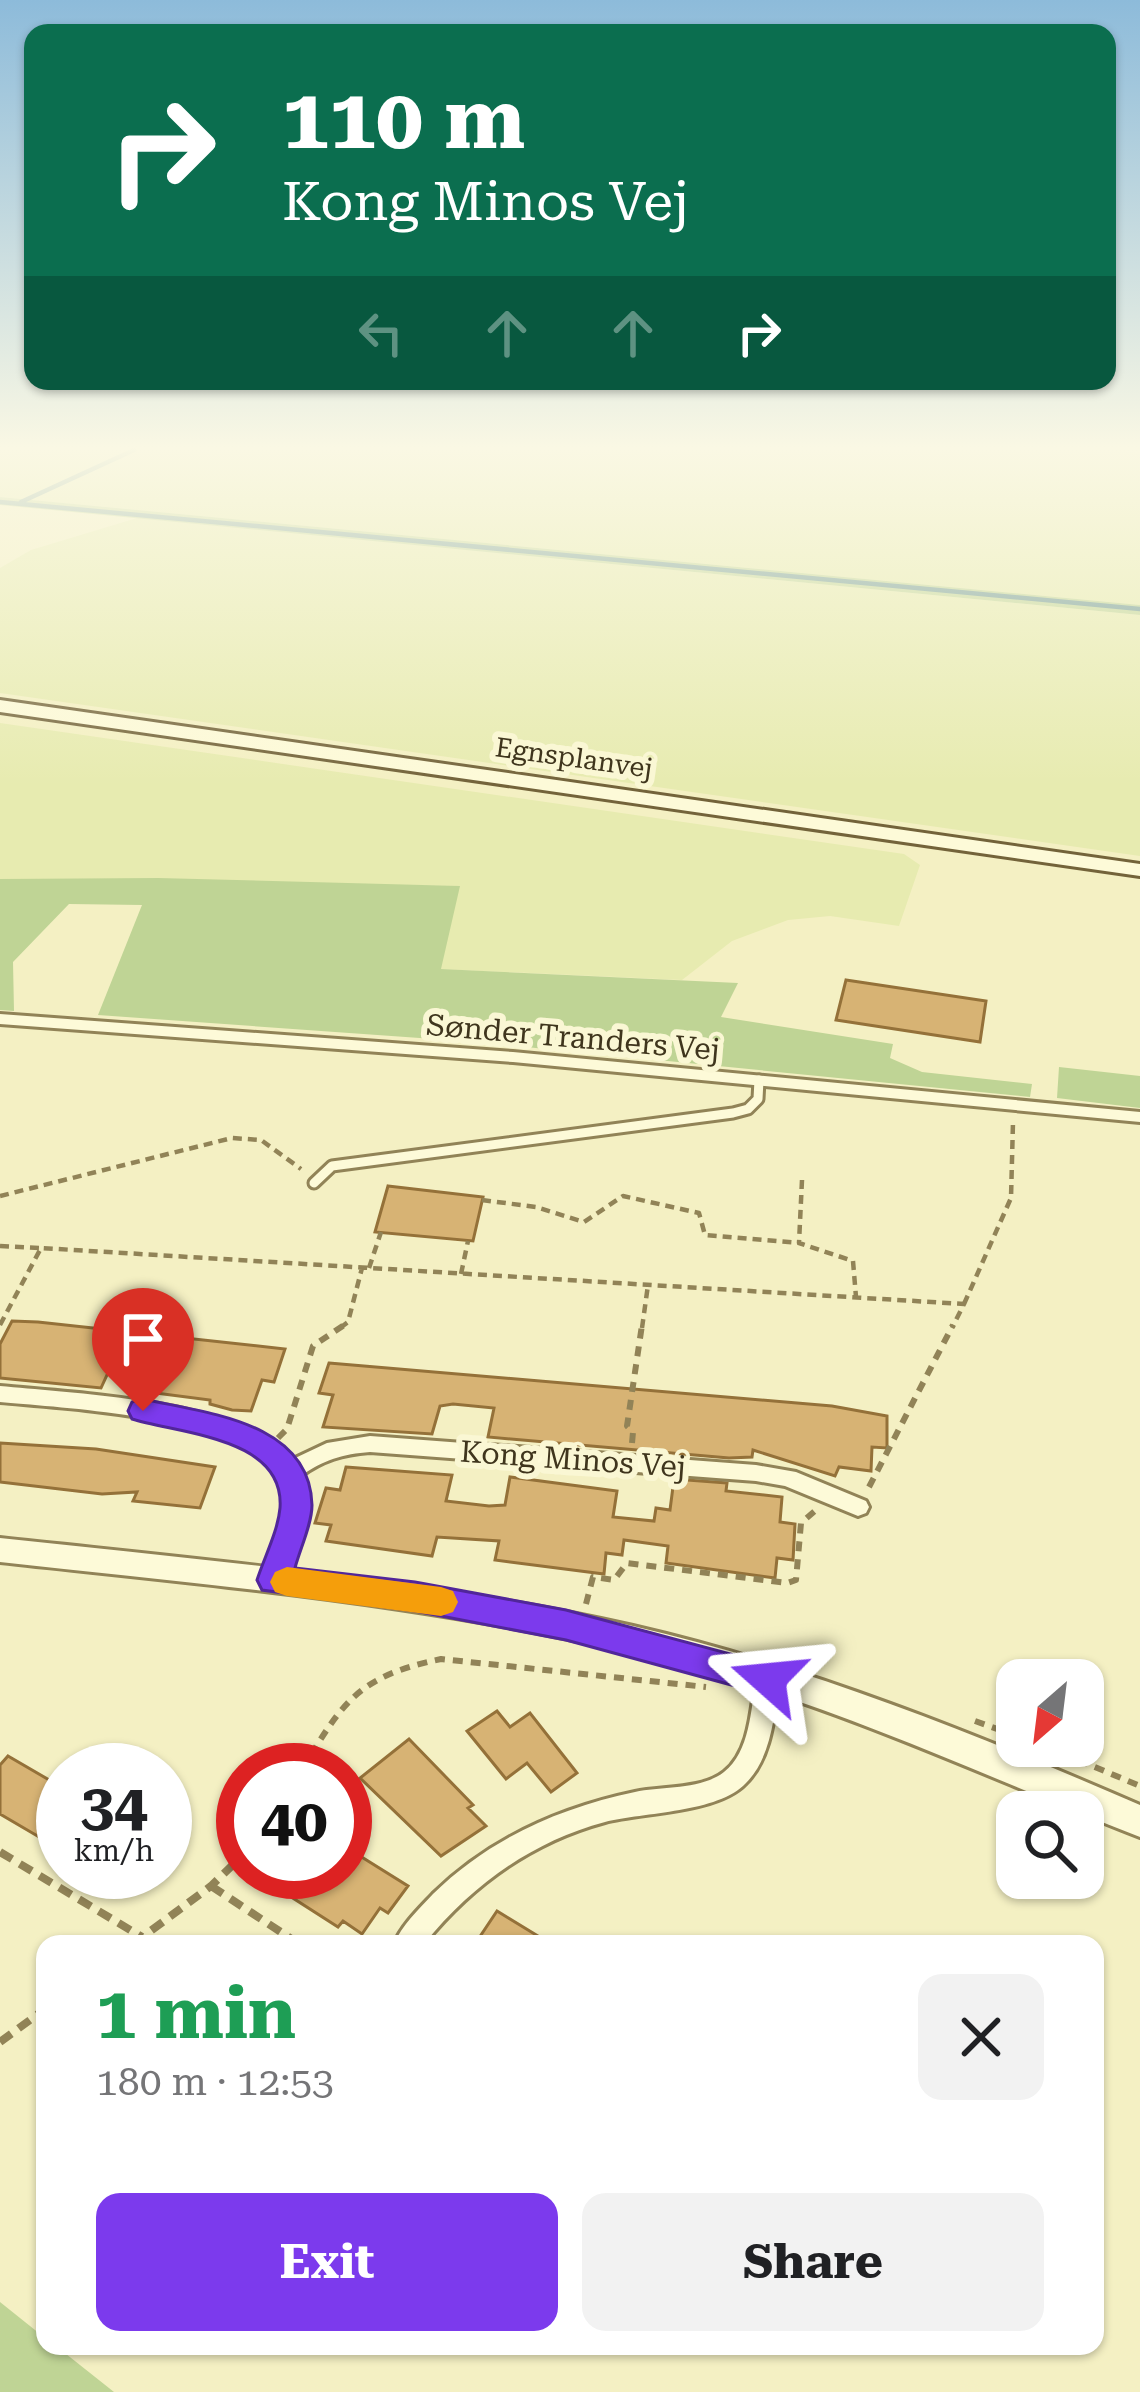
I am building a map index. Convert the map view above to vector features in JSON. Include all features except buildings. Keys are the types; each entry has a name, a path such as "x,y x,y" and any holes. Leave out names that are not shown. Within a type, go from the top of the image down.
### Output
{"main road":[{"name":"Egnsplanvej","path":"0,706 1140,870"}],"street":[{"name":"Sønder Tranders Vej","path":"0,1019 759,1080 1140,1118"},
{"path":"0,1394 172,1414 267,1448 290,1473 296,1508 274,1580"},
{"name":"Kong Minos Vej","path":"290,1473 311,1456 356,1444 772,1475 858,1507"},
{"path":"0,1550 415,1597 566,1625 768,1679 998,1758 1140,1821"},
{"path":"415,1935 465,1878 545,1828 590,1811 716,1789 735,1779 748,1761 768,1679"}],"lane":[{"path":"316,1180 332,1166 733,1113 748,1109 758,1099 759,1080"}],"path":[{"path":"858,1507 964,1304 1011,1198 1013,1104"},
{"path":"0,1196 232,1138 261,1141 316,1180"},
{"path":"799,1243 802,1180"},
{"path":"482,1200 536,1207 584,1222 623,1196 699,1213 705,1235 799,1243 853,1262 856,1298"},
{"path":"267,1448 286,1429 313,1346 348,1322 380,1232"},
{"path":"461,1274 468,1240"},
{"path":"0,1246 964,1304"},
{"path":"0,1325 41,1248"},
{"path":"629,1463 633,1432 627,1426 648,1285"},
{"path":"585,1605 593,1577 614,1580 627,1563 787,1583 796,1580 801,1523 820,1508"},
{"path":"318,1743 341,1705 365,1678 401,1666 441,1659 712,1688 726,1665"},
{"path":"954,1713 996,1728"},
{"path":"1095,1767 1140,1786"},
{"path":"0,1852 139,1935"},
{"path":"145,1935 216,1881"},
{"path":"211,1886 285,1935"},
{"path":"0,2042 36,2016"}],"green space":[{"path":"11,562 588,562 1140,615 1140,856 0,693 0,568"},
{"path":"587,562 682,562 1140,605 1140,615"},
{"path":"682,562 1140,562 1140,605"},
{"path":"0,723 904,854 920,865 899,926 830,916 788,920 732,941 682,980 440,969 458,886 0,879"},
{"path":"0,879 460,886 441,969 738,983 721,1017 893,1044 890,1058 922,1072 1032,1084 1030,1097 476,1042 98,1015 142,905 69,904 13,962 14,1011 0,1010"},
{"path":"1059,1067 1140,1076 1140,1108 1057,1098"},
{"path":"0,2302 36,2331 36,2355 67,2355 114,2392 0,2392"}],"waterway":[{"path":"635,562 1140,609"}],"slow traffic":[{"path":"287,1582 441,1602"}],"route":[{"path":"143,1411 230,1431 271,1450 290,1473 296,1508 274,1580 415,1597 566,1625 768,1679"}]}
